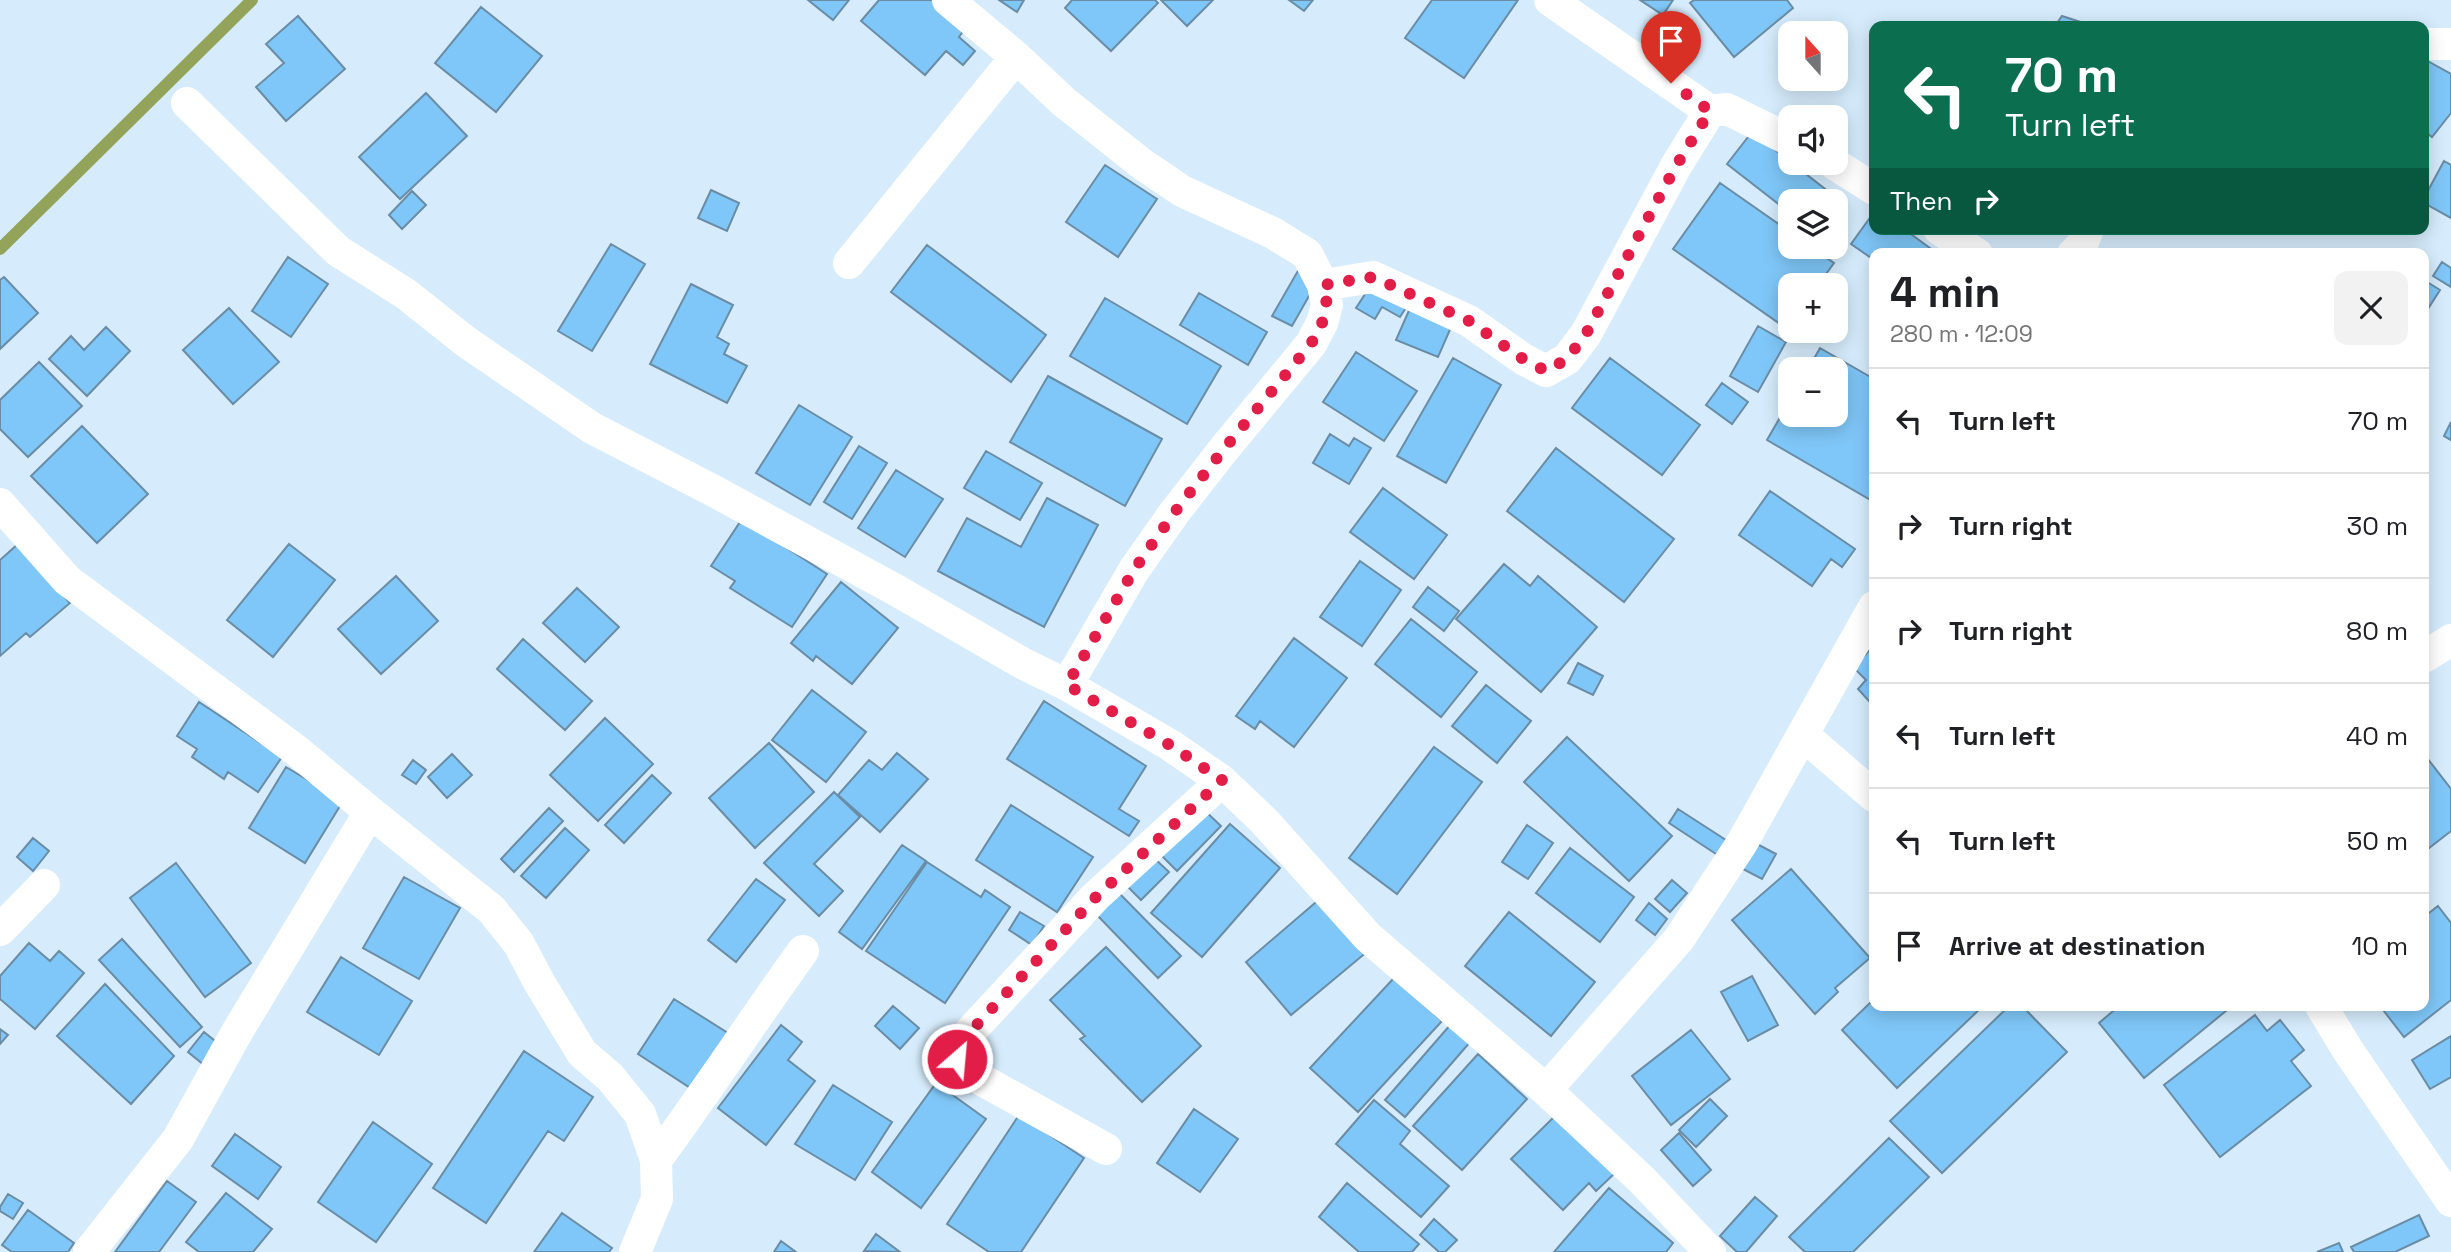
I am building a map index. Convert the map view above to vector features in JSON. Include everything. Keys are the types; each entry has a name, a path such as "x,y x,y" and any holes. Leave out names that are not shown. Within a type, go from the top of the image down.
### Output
{"street":[{"path":"948,0 1016,57 1074,111 1142,164 1182,191 1273,233 1307,254 1323,285 1327,305 1322,323 1311,344 1224,449 1134,570 1067,685"},
{"path":"1550,0 1710,111 1727,109 1778,134"},
{"path":"2429,44 2451,44"},
{"path":"849,263 1016,57"},
{"path":"187,103 338,251 406,294 465,341 582,422 894,589 1022,663 1067,685 1170,745 1222,780 1264,821 1368,937 1546,1090 1643,1181 1710,1252"},
{"path":"1323,285 1373,277 1469,321 1523,359 1546,371 1567,359 1586,334 1676,166 1710,111"},
{"path":"1848,173 1869,186"},
{"path":"1948,235 1968,248"},
{"path":"0,504 67,580 297,751 492,910 519,944 582,1053 610,1077 640,1114 656,1160 657,1199 635,1252"},
{"path":"1546,1090 1679,939 1742,843 1869,616"},
{"path":"2429,654 2451,640"},
{"path":"1803,735 1869,792"},
{"path":"1106,1149 966,1071 957,1059 957,1046 1096,897 1222,780"},
{"path":"89,1252 178,1139 237,1031 370,813"},
{"path":"0,930 44,885"},
{"path":"656,1160 705,1094 762,1007 803,951"},
{"path":"2324,1011 2451,1201"}],"building":[{"path":"808,0 849,0 833,20"},
{"path":"879,0 937,0 967,26 959,37 975,51 963,65 946,51 925,75 861,21"},
{"path":"999,0 1024,0 1017,12"},
{"path":"1072,0 1155,0 1158,3 1111,51 1065,8"},
{"path":"1161,0 1213,0 1187,26"},
{"path":"1289,0 1313,0 1304,11"},
{"path":"1432,0 1518,0 1464,78 1405,38"},
{"path":"1640,0 1673,0 1663,15"},
{"path":"1694,0 1787,0 1793,8 1734,57 1690,3"},
{"path":"481,7 542,56 496,112 435,63"},
{"path":"298,16 345,69 286,121 256,87 284,63 266,44"},
{"path":"2062,16 2078,21 2058,21"},
{"path":"2429,62 2451,74 2451,113 2432,137 2429,135"},
{"path":"426,93 467,136 400,199 359,157"},
{"path":"1752,132 1778,152 1778,175 1807,175 1825,189 1778,189 1778,204 1727,164"},
{"path":"2444,161 2451,165 2451,218 2429,206 2429,189"},
{"path":"1105,165 1157,199 1118,257 1066,222"},
{"path":"1720,183 1778,224 1778,259 1828,259 1834,263 1827,273 1778,273 1778,323 1673,249"},
{"path":"711,190 739,203 727,231 698,218"},
{"path":"412,191 426,205 402,229 389,215"},
{"path":"1869,219 1869,235 1912,235 1930,248 1869,248 1869,257 1851,244"},
{"path":"611,244 645,264 592,351 558,331"},
{"path":"927,245 1046,335 1011,382 891,292"},
{"path":"288,257 328,284 291,337 252,311"},
{"path":"2442,262 2451,268 2451,287 2433,276"},
{"path":"1299,269 1318,280 1292,326 1272,316"},
{"path":"4,277 38,313 0,349 0,280"},
{"path":"1373,282 1409,303 1400,317 1382,307 1375,319 1356,308"},
{"path":"2429,283 2440,290 2429,307"},
{"path":"691,284 733,305 717,337 729,344 724,354 747,366 727,403 650,364"},
{"path":"1199,293 1267,332 1248,365 1180,325"},
{"path":"1105,298 1221,366 1187,424 1070,356"},
{"path":"1414,299 1456,316 1438,357 1396,340"},
{"path":"229,308 279,362 233,404 183,350"},
{"path":"1758,326 1778,337 1778,343 1785,343 1758,392 1730,376"},
{"path":"106,327 130,351 87,396 49,359 71,336 84,350"},
{"path":"1820,348 1836,357 1815,357"},
{"path":"1356,352 1417,391 1384,441 1323,402"},
{"path":"1453,358 1501,385 1446,483 1397,456"},
{"path":"1610,358 1700,425 1662,475 1572,408"},
{"path":"39,362 82,406 28,457 0,429 0,400"},
{"path":"1848,364 1869,376 1869,499 1767,440 1778,421 1778,427 1848,427"},
{"path":"1048,376 1162,439 1125,506 1010,442"},
{"path":"1722,383 1748,402 1732,424 1706,405"},
{"path":"799,405 852,437 810,505 756,473"},
{"path":"2451,422 2451,440 2444,436"},
{"path":"82,426 148,494 97,543 31,476"},
{"path":"1330,434 1349,446 1354,438 1371,448 1349,484 1313,463"},
{"path":"859,446 887,463 852,519 824,502"},
{"path":"1556,448 1674,539 1624,602 1507,511"},
{"path":"986,451 1042,483 1020,520 964,488"},
{"path":"896,470 943,499 905,557 858,528"},
{"path":"1383,488 1447,535 1414,579 1350,532"},
{"path":"1770,491 1855,549 1842,567 1831,559 1812,586 1739,535"},
{"path":"1047,498 1098,525 1044,627 938,571 967,518 1021,547"},
{"path":"742,519 827,574 792,627 730,588 735,581 711,566"},
{"path":"18,544 70,603 30,637 26,633 0,656 0,560"},
{"path":"289,544 335,580 273,657 227,620"},
{"path":"1360,561 1401,590 1362,646 1320,617"},
{"path":"1504,564 1530,586 1538,576 1597,627 1541,692 1456,619"},
{"path":"396,576 438,621 381,674 338,629"},
{"path":"841,582 898,628 852,684 816,656 813,661 791,643"},
{"path":"1428,587 1459,611 1444,631 1413,607"},
{"path":"577,588 619,627 585,662 543,623"},
{"path":"1411,619 1477,672 1441,717 1375,664"},
{"path":"1294,638 1347,678 1294,747 1260,721 1255,729 1236,716"},
{"path":"523,639 592,701 565,730 497,669"},
{"path":"1869,651 1869,701 1858,689 1866,680 1853,667"},
{"path":"1578,663 1603,676 1593,695 1568,683"},
{"path":"1486,685 1531,721 1497,763 1452,726"},
{"path":"812,690 866,732 826,782 772,740"},
{"path":"1044,701 1146,766 1119,809 1139,821 1129,836 1007,759"},
{"path":"199,702 282,757 258,792 228,772 224,779 192,757 197,749 177,736"},
{"path":"605,718 653,764 598,821 550,775"},
{"path":"1567,737 1672,836 1629,881 1524,782"},
{"path":"769,743 814,792 755,848 709,798"},
{"path":"1434,747 1482,782 1397,894 1349,858"},
{"path":"897,753 928,779 880,832 838,795 869,760 882,770"},
{"path":"452,754 472,775 447,798 428,777"},
{"path":"413,760 426,770 416,784 402,775"},
{"path":"2429,760 2451,789 2451,831 2429,848"},
{"path":"286,767 343,801 305,863 249,828"},
{"path":"652,775 671,793 624,843 605,825"},
{"path":"834,792 860,817 814,864 843,891 819,916 764,863"},
{"path":"1011,805 1093,857 1057,912 976,860"},
{"path":"549,808 563,821 514,872 501,859"},
{"path":"1202,808 1221,826 1177,871 1159,853"},
{"path":"1678,809 1729,842 1719,856 1669,823"},
{"path":"1230,824 1280,868 1202,957 1151,913"},
{"path":"1527,825 1553,843 1528,879 1502,862"},
{"path":"565,828 589,850 546,898 521,876"},
{"path":"33,838 49,851 33,871 17,857"},
{"path":"1757,844 1776,854 1762,879 1743,869"},
{"path":"902,845 926,861 862,949 839,932"},
{"path":"1570,848 1634,897 1600,942 1536,893"},
{"path":"1154,858 1169,872 1141,900 1127,886"},
{"path":"927,862 981,897 985,890 1010,907 945,1003 866,951"},
{"path":"176,863 251,963 205,997 130,898"},
{"path":"1791,869 1869,959 1835,988 1838,992 1815,1014 1732,920"},
{"path":"404,877 460,908 419,979 363,948"},
{"path":"756,879 785,900 736,962 708,940"},
{"path":"1672,880 1687,893 1670,912 1655,899"},
{"path":"1116,890 1181,956 1158,978 1094,912"},
{"path":"1322,897 1368,951 1291,1015 1246,962"},
{"path":"1649,903 1667,919 1655,935 1636,920"},
{"path":"2438,906 2451,923 2451,1000 2404,1037 2384,1011 2429,1011 2429,913"},
{"path":"1020,912 1044,926 1032,945 1009,930"},
{"path":"1509,912 1595,982 1551,1036 1465,966"},
{"path":"122,939 202,1027 180,1047 99,960"},
{"path":"29,943 50,961 59,951 84,973 35,1029 0,999 0,976"},
{"path":"1106,947 1201,1046 1142,1102 1080,1039 1085,1036 1050,1000"},
{"path":"341,957 412,1001 379,1055 307,1012"},
{"path":"1752,976 1778,1025 1748,1041 1721,992"},
{"path":"1394,978 1442,1021 1358,1112 1310,1068"},
{"path":"105,984 174,1056 131,1104 57,1036"},
{"path":"674,999 728,1033 692,1089 638,1054"},
{"path":"1869,1004 1869,1011 1978,1011 1897,1088 1842,1030"},
{"path":"893,1006 919,1028 900,1049 875,1026"},
{"path":"2004,1011 2027,1011 2067,1052 1942,1173 1890,1121"},
{"path":"2113,1011 2226,1011 2144,1078 2099,1023"},
{"path":"2255,1015 2267,1031 2280,1020 2304,1050 2291,1061 2311,1086 2220,1157 2164,1085"},
{"path":"1451,1024 1471,1041 1405,1117 1385,1100"},
{"path":"781,1025 802,1042 788,1060 815,1081 766,1145 718,1108"},
{"path":"0,1029 8,1035 0,1044"},
{"path":"1691,1030 1730,1079 1671,1125 1632,1076"},
{"path":"204,1032 225,1049 209,1069 188,1052"},
{"path":"2451,1036 2451,1077 2430,1089 2412,1060"},
{"path":"524,1051 593,1097 564,1141 548,1131 486,1223 433,1188"},
{"path":"1478,1054 1527,1099 1462,1170 1413,1126"},
{"path":"936,1083 986,1119 921,1208 872,1172"},
{"path":"833,1085 892,1122 855,1180 795,1144"},
{"path":"1710,1099 1727,1116 1696,1147 1679,1130"},
{"path":"1374,1100 1410,1131 1400,1144 1449,1186 1421,1217 1336,1144"},
{"path":"1194,1109 1238,1139 1200,1192 1157,1163"},
{"path":"1019,1115 1084,1158 1021,1252 989,1252 947,1224"},
{"path":"1555,1116 1614,1174 1596,1191 1589,1183 1563,1210 1511,1159"},
{"path":"373,1122 432,1164 376,1242 318,1202"},
{"path":"1679,1133 1711,1170 1693,1186 1661,1150"},
{"path":"235,1134 281,1167 258,1199 212,1166"},
{"path":"1889,1138 1929,1177 1853,1252 1805,1252 1789,1237"},
{"path":"167,1181 196,1202 159,1252 115,1252"},
{"path":"1347,1183 1419,1244 1412,1252 1359,1252 1319,1217"},
{"path":"1609,1188 1673,1243 1666,1252 1554,1252"},
{"path":"226,1193 272,1229 253,1252 199,1252 186,1242"},
{"path":"8,1194 23,1203 13,1219 0,1211"},
{"path":"1755,1197 1777,1216 1746,1252 1737,1252 1720,1236"},
{"path":"28,1210 74,1243 68,1252 12,1252 2,1245"},
{"path":"562,1213 612,1248 609,1252 534,1252"},
{"path":"2419,1215 2429,1236 2395,1252 2354,1252 2351,1247"},
{"path":"1434,1219 1457,1240 1445,1252 1439,1252 1420,1235"},
{"path":"876,1234 900,1252 864,1251"},
{"path":"781,1241 796,1252 774,1252"},
{"path":"2339,1243 2343,1252 2317,1252"}],"waterway":[{"path":"0,249 252,0"}],"route":[{"path":"957,1059 957,1046 1096,897 1222,780 1170,745 1067,685 1134,570 1174,513 1311,344 1322,323 1327,305 1323,285 1373,277 1469,321 1523,359 1546,371 1567,359 1586,334 1676,166 1710,111 1671,83"}]}
